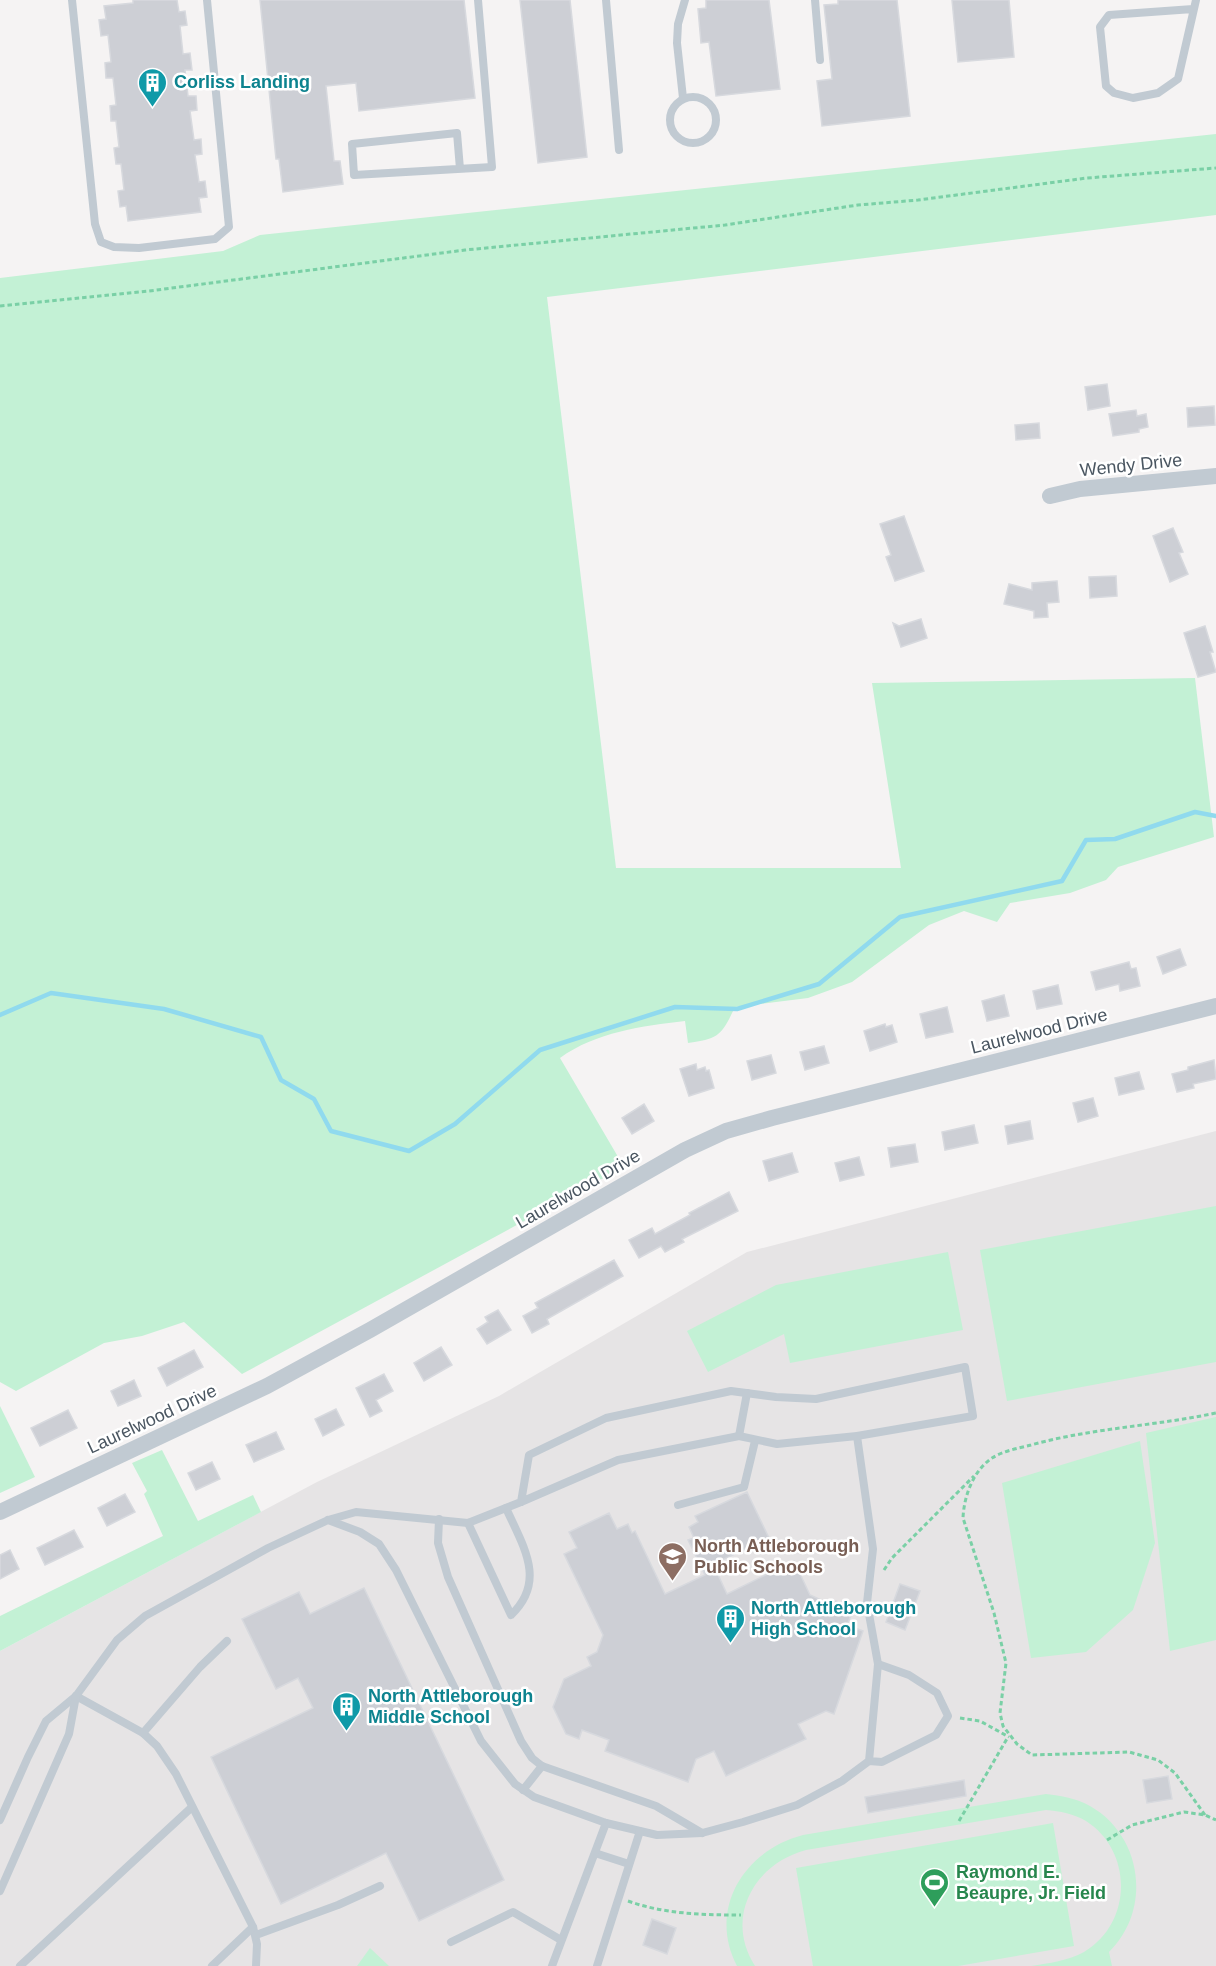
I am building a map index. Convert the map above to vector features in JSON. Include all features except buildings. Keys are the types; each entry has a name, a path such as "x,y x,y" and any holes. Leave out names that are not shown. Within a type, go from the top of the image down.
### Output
{"street":[{"name":"Wendy Drive","path":"1050,496 1080,489 1216,476"},
{"name":"Laurelwood Drive","path":"0,1512 267,1386 381,1324 685,1150 713,1137 772,1118 1216,1006"}],"lane":[{"path":"72,0 95,224 101,242 114,247 139,248 215,239 229,227 207,0"},
{"path":"460,169 457,133 352,144 354,175 460,169 492,167 478,0"},
{"path":"606,0 619,150"},
{"path":"683,99 677,43 678,24 686,0"},
{"path":"815,0 820,60"},
{"path":"1195,4 1178,79 1158,93 1133,98 1114,93 1107,86 1100,27 1109,15 1195,4"},
{"path":"698,97 710,104 713,110 716,117 714,131 703,141 689,143 676,136 670,123 673,108 683,99 698,97"},
{"path":"0,1820 46,1721 76,1696 117,1640 145,1616 268,1548 328,1520 356,1512 468,1523 521,1502 618,1460 739,1436 777,1444 856,1436 973,1416 965,1367 816,1399 731,1391 606,1418 529,1455 521,1502"},
{"path":"739,1436 747,1393"},
{"path":"856,1436 873,1549 867,1604 878,1664 869,1761"},
{"path":"678,1505 744,1487 755,1441"},
{"path":"468,1523 510,1615 520,1606 527,1594 530,1563 506,1508"},
{"path":"439,1519 438,1543 448,1577 521,1741 532,1758 542,1766 656,1806 702,1833"},
{"path":"328,1520 360,1532 379,1544 396,1570 481,1741 515,1784 534,1797 606,1822 640,1831 657,1835 702,1833 797,1805 842,1781 869,1761 882,1762 936,1735 948,1716 937,1693 909,1675 878,1664"},
{"path":"143,1733 200,1667 227,1641"},
{"path":"76,1696 143,1733 164,1755 254,1931 256,1966"},
{"path":"0,1891 69,1734 76,1696"},
{"path":"523,1790 542,1766"},
{"path":"20,1966 192,1807"},
{"path":"552,1966 606,1822"},
{"path":"597,1966 640,1831"},
{"path":"595,1853 629,1864"},
{"path":"212,1966 254,1931 338,1905 380,1886"},
{"path":"451,1942 513,1912 561,1940"}],"path":[{"path":"0,306 149,291 465,250 725,225 858,205 918,200 1087,178 1216,168"},
{"path":"869,1591 892,1558 992,1458 1065,1435 1185,1420 1216,1413"},
{"path":"976,1474 964,1502 963,1518 994,1613 1006,1663 1000,1713 1003,1726 1013,1740 1032,1755 1112,1751 1129,1752 1158,1760 1175,1773 1205,1815"},
{"path":"948,1716 980,1721 1013,1740"},
{"path":"959,1821 1008,1737"},
{"path":"1107,1840 1132,1825 1184,1812 1205,1815 1216,1820"},
{"path":"618,1898 644,1906 680,1912 741,1915"}],"shaded area":[{"name":"North Attleborough Public Schools","path":"1216,1131 1216,1966 0,1966 0,1651 317,1482 499,1396 747,1252"}],"green space":[{"path":"1216,134 1216,215 547,297 616,868 901,868 872,683 1195,678 1214,837 1118,867 1106,880 1070,893 1010,903 997,922 964,911 929,925 852,982 808,998 735,1007 723,1029 714,1037 688,1043 685,1021 652,1025 604,1036 574,1049 560,1058 624,1167 242,1374 184,1322 142,1336 104,1343 16,1391 0,1382 0,278 223,251 260,235"},
{"path":"1216,1206 1216,1362 1007,1401 980,1250"},
{"path":"948,1252 963,1330 790,1363 784,1334 708,1372 687,1331 776,1285"},
{"path":"0,1406 35,1477 0,1493"},
{"path":"1216,1417 1216,1640 1170,1651 1146,1433"},
{"path":"1140,1441 1155,1543 1133,1610 1086,1652 1031,1658 1002,1483"},
{"path":"162,1450 198,1521 253,1495 261,1512 0,1651 0,1616 163,1536 144,1494 147,1491 132,1463"},
{"path":"1046,1794 1074,1799 1090,1806 1108,1819 1131,1854 1136,1895 1132,1916 1123,1935 1109,1952 1112,1966 1031,1966 1072,1958 1100,1939 1112,1924 1119,1906 1121,1887 1119,1868 1112,1850 1101,1834 1077,1816 1046,1810 806,1850 788,1857 772,1867 749,1895 744,1911 743,1929 746,1948 755,1966 737,1966 729,1944 726,1923 729,1903 737,1884 749,1868 764,1854 782,1843 803,1835"},
{"name":"Raymond E. Beaupre, Jr. Field","path":"1053,1823 1074,1946 958,1966 813,1966 796,1868"},
{"path":"370,1948 389,1966 357,1966"}],"waterway":[{"path":"0,1015 51,993 164,1009 261,1037 281,1080 314,1099 331,1131 409,1151 455,1124 540,1050 675,1007 737,1009 819,984 900,917 1062,881 1086,840 1115,839 1195,812 1216,816"}],"place":[{"name":"Corliss Landing","path":"153,108"},
{"name":"North Attleborough Public Schools","path":"673,1582"},
{"name":"North Attleborough High School","path":"730,1644"},
{"name":"North Attleborough Middle School","path":"347,1732"},
{"name":"Raymond E. Beaupre, Jr. Field","path":"935,1908"}]}
